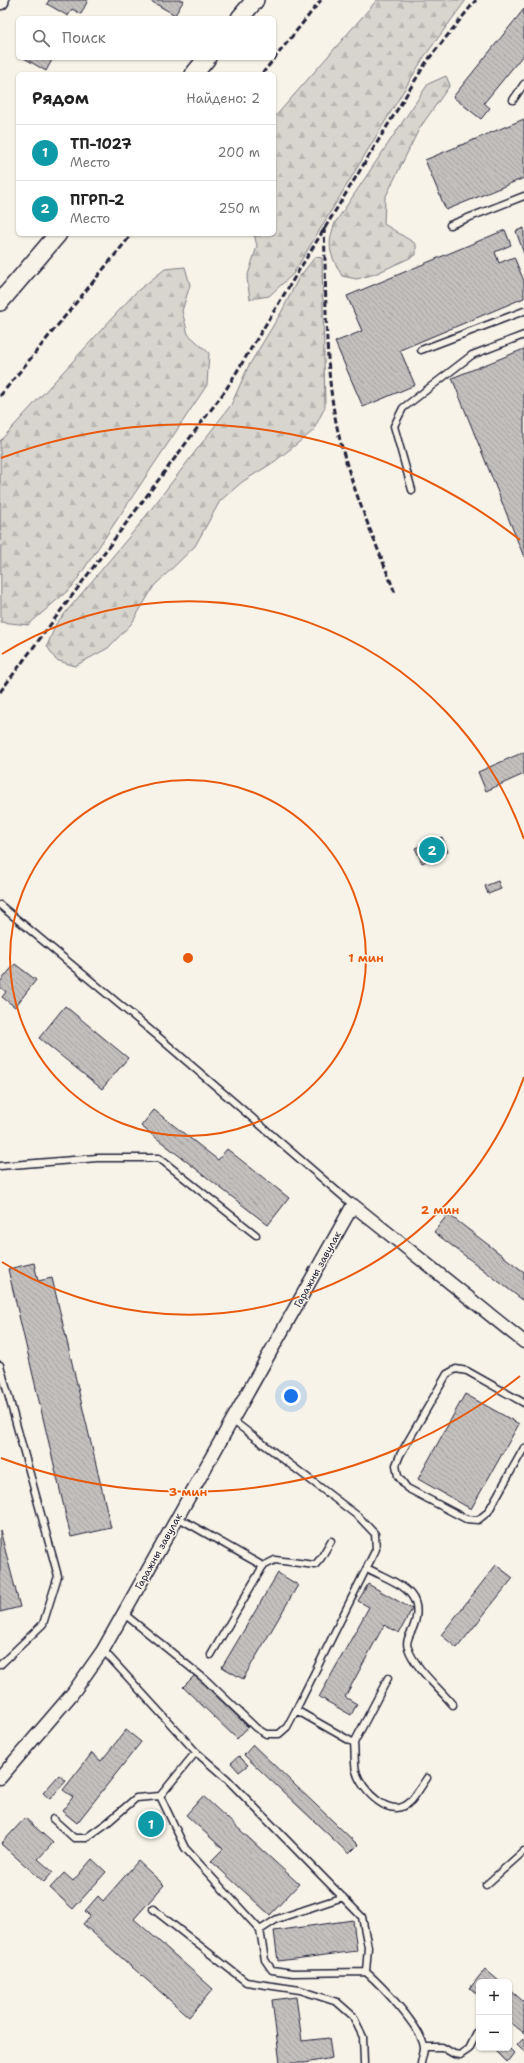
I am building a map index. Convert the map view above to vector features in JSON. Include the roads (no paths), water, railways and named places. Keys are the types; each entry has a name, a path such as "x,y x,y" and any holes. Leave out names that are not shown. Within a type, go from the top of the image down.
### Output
{"main road":[{"path":"242,16 255,0"},
{"path":"196,72 205,60"},
{"path":"0,302 56,236"}],"street":[{"path":"353,1205 524,1342"},
{"name":"Гаражны завулак","path":"0,1778 72,1694 102,1650 353,1205"}],"lane":[{"path":"513,100 524,84"},
{"path":"450,225 524,196"},
{"path":"421,350 524,311"},
{"path":"412,490 394,426 403,408 472,355 524,335"},
{"path":"0,905 155,1034 353,1205"},
{"path":"0,1166 97,1158 159,1158 256,1235"},
{"path":"0,1365 58,1576 43,1624 0,1665"},
{"path":"524,1403 467,1371 456,1369 447,1374 400,1455 396,1465 398,1476 408,1488 466,1519 478,1520 488,1512 524,1448"},
{"path":"123,1613 206,1680 256,1728 266,1734 279,1734 287,1727 376,1549 375,1534 359,1517 232,1420"},
{"path":"177,1517 263,1566"},
{"path":"211,1655 263,1566 275,1560 315,1565 331,1541"},
{"path":"367,1568 407,1590 416,1600 418,1615 408,1639 407,1647 415,1662 453,1705"},
{"path":"102,1650 196,1752 227,1779 362,1917 368,1947 366,1972"},
{"path":"388,1678 354,1743 356,1771 366,1790 382,1805 398,1808 410,1802 427,1778"},
{"path":"296,1710 354,1743"},
{"path":"53,1819 74,1838 86,1838 108,1823 136,1798 160,1796 196,1752"},
{"path":"160,1796 185,1848 260,1930 265,1960 272,1970 293,1973 366,1972 382,1986 416,2028 424,2047 421,2063"},
{"path":"486,1886 524,1851"},
{"path":"260,1930 277,1919 315,1905 343,1897"},
{"path":"153,1910 246,1982 300,1990 337,2002 354,2016 363,2037 364,2063"},
{"path":"424,2047 442,2047 454,2054 460,2055 469,2049 476,2035"}],"railway":[{"path":"276,56 321,0"},
{"path":"0,692 225,391 427,61 476,0"},
{"path":"264,72 273,60"},
{"path":"324,228 328,362 340,440 351,479 395,593"},
{"path":"0,396 130,236"}],"place":[{"name":"ПГРП-2","path":"432,850"},
{"name":"ТП-1027","path":"151,1824"}]}
